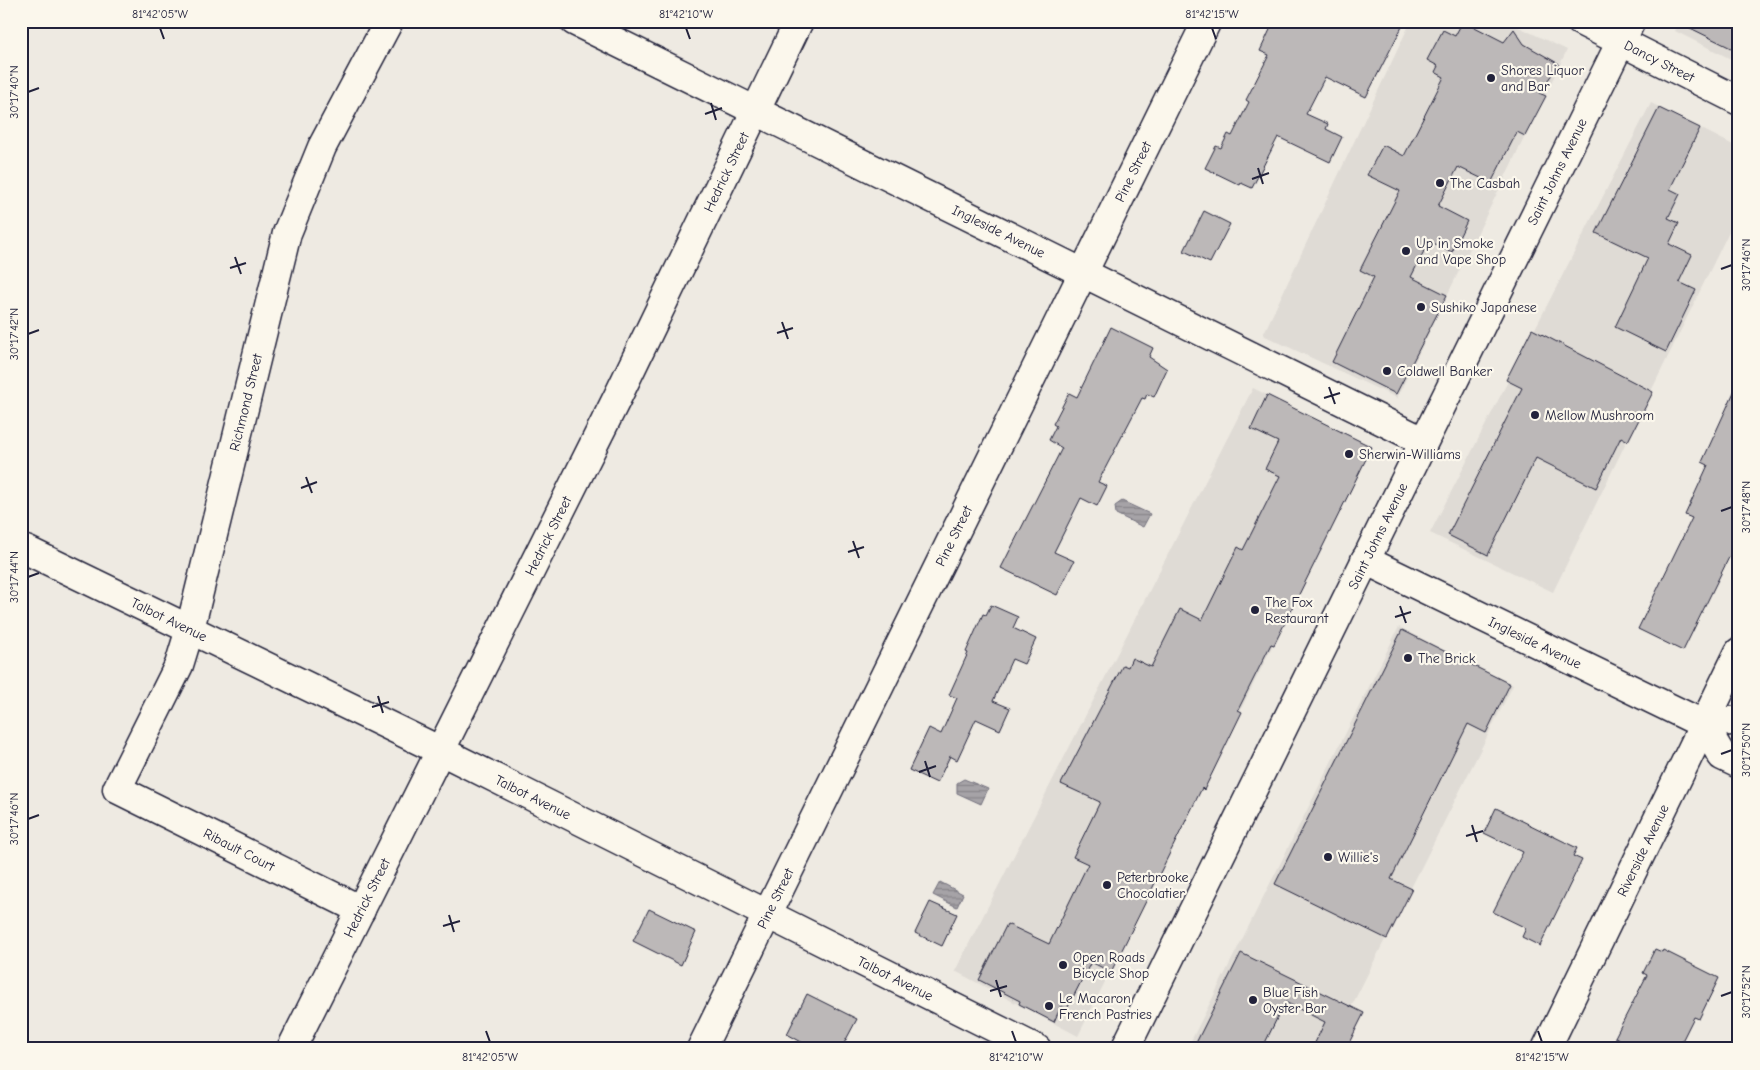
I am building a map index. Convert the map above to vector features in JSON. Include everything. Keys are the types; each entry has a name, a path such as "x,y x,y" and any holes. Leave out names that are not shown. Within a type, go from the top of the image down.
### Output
{"street":[{"name":"Richmond Street","path":"117,789 178,665 190,629 287,233 322,147 389,21"},
{"name":"Ingleside Avenue","path":"574,21 1423,441"},
{"name":"Hedrick Street","path":"291,1049 617,398 754,110 799,21"},
{"name":"Pine Street","path":"701,1049 1207,21"},
{"name":"Dancy Street","path":"1580,21 1626,31 1739,100"},
{"name":"Saint Johns Avenue","path":"1125,1049 1626,31"},
{"name":"Talbot Avenue","path":"26,550 317,693 441,751 1037,1049"},
{"name":"Ingleside Avenue","path":"1366,560 1703,724"},
{"name":"Riverside Avenue","path":"1546,1049 1739,652"},
{"path":"1739,720 1703,724 1722,756 1739,764"},
{"name":"Ribault Court","path":"117,789 361,910"}],"shaded area":[{"path":"1411,21 1506,21 1567,50 1397,398 1263,335"},
{"path":"1680,21 1739,21 1739,63 1675,31"},
{"path":"1651,103 1739,148 1739,211 1553,592 1430,533"},
{"path":"1253,388 1371,448 1078,1036 955,971"},
{"path":"1122,501 1150,514 1143,527 1116,514 1115,506"},
{"path":"1399,627 1513,685 1330,1049 1187,1049"},
{"path":"964,779 988,789 981,804 957,793 957,783"},
{"path":"940,882 963,894 957,907 933,895"}],"building":[{"path":"1274,21 1405,21 1366,97 1325,77 1306,114 1328,124 1326,129 1342,137 1330,162 1278,137 1252,188 1241,183 1240,185 1205,168 1216,146 1221,148 1228,134 1232,136 1249,102 1246,100 1269,55 1260,51"},
{"path":"1463,21 1504,42 1514,29 1524,44 1559,64 1539,93 1546,96 1525,136 1517,132 1491,183 1458,167 1438,206 1467,221 1452,252 1429,241 1411,277 1447,295 1396,394 1332,362 1374,277 1360,270 1400,191 1367,175 1383,145 1404,156 1444,77 1435,72 1438,66 1427,60 1443,30 1455,36"},
{"path":"1676,21 1739,21 1739,52"},
{"path":"1659,108 1700,128 1670,189 1680,194 1668,218 1679,223 1669,244 1692,255 1679,282 1696,290 1666,352 1615,327 1648,258 1596,233"},
{"path":"1204,211 1230,224 1210,263 1184,251"},
{"path":"1111,327 1153,348 1149,357 1167,369 1154,397 1147,394 1145,399 1142,398 1098,482 1107,486 1097,506 1081,498 1054,552 1074,561 1057,595 1001,568 1062,448 1049,440 1056,426 1053,424 1069,393 1077,397"},
{"path":"1532,329 1653,392 1628,441 1621,437 1596,488 1536,458 1488,555 1448,535 1522,388 1506,380"},
{"path":"1739,381 1739,537 1683,651 1638,629 1692,518 1685,515 1708,465 1702,462"},
{"path":"1267,395 1372,447 1274,645 1271,644 1238,710 1242,712 1204,790 1202,788 1111,972 1091,962 1067,1009 1061,1006 1054,1022 1019,1004 1020,1001 979,980 1007,924 1049,944 1088,864 1073,857 1100,802 1061,784 1123,665 1128,667 1132,658 1151,667 1180,609 1202,620 1238,547 1243,550 1280,476 1265,469 1278,442 1251,429"},
{"path":"991,605 1018,617 1013,628 1036,639 1024,664 1012,659 993,701 1010,708 1000,730 976,719 957,760 950,756 937,783 909,770 929,728 941,734 957,698 949,695 983,614 986,615"},
{"path":"1402,630 1510,684 1486,733 1468,724 1391,879 1412,889 1387,939 1275,884"},
{"path":"1496,808 1577,848 1573,856 1582,860 1540,946 1522,937 1526,928 1493,912 1523,852 1484,833"},
{"path":"930,902 957,914 942,946 915,933"},
{"path":"649,909 696,932 681,965 633,941"},
{"path":"1655,949 1662,952 1663,950 1719,978 1699,1019 1694,1017 1678,1049 1639,1049 1615,1037 1647,975 1643,973"},
{"path":"1241,953 1364,1013 1346,1049 1312,1049 1325,1022 1285,1002 1262,1049 1193,1049"},
{"path":"807,994 857,1019 841,1049 814,1049 787,1034"}],"place":[{"name":"Shores Liquor and Bar","path":"1491,78"},
{"name":"The Casbah","path":"1440,183"},
{"name":"Up in Smoke and Vape Shop","path":"1406,251"},
{"name":"Sushiko Japanese","path":"1421,307"},
{"name":"Coldwell Banker","path":"1387,371"},
{"name":"Mellow Mushroom","path":"1535,415"},
{"name":"Sherwin-Williams","path":"1349,454"},
{"name":"The Fox Restaurant","path":"1255,610"},
{"name":"The Brick","path":"1408,658"},
{"name":"Willie's","path":"1328,857"},
{"name":"Peterbrooke Chocolatier","path":"1107,885"},
{"name":"Open Roads Bicycle Shop","path":"1063,965"},
{"name":"Blue Fish Oyster Bar","path":"1253,1000"},
{"name":"Le Macaron French Pastries","path":"1049,1006"}]}
